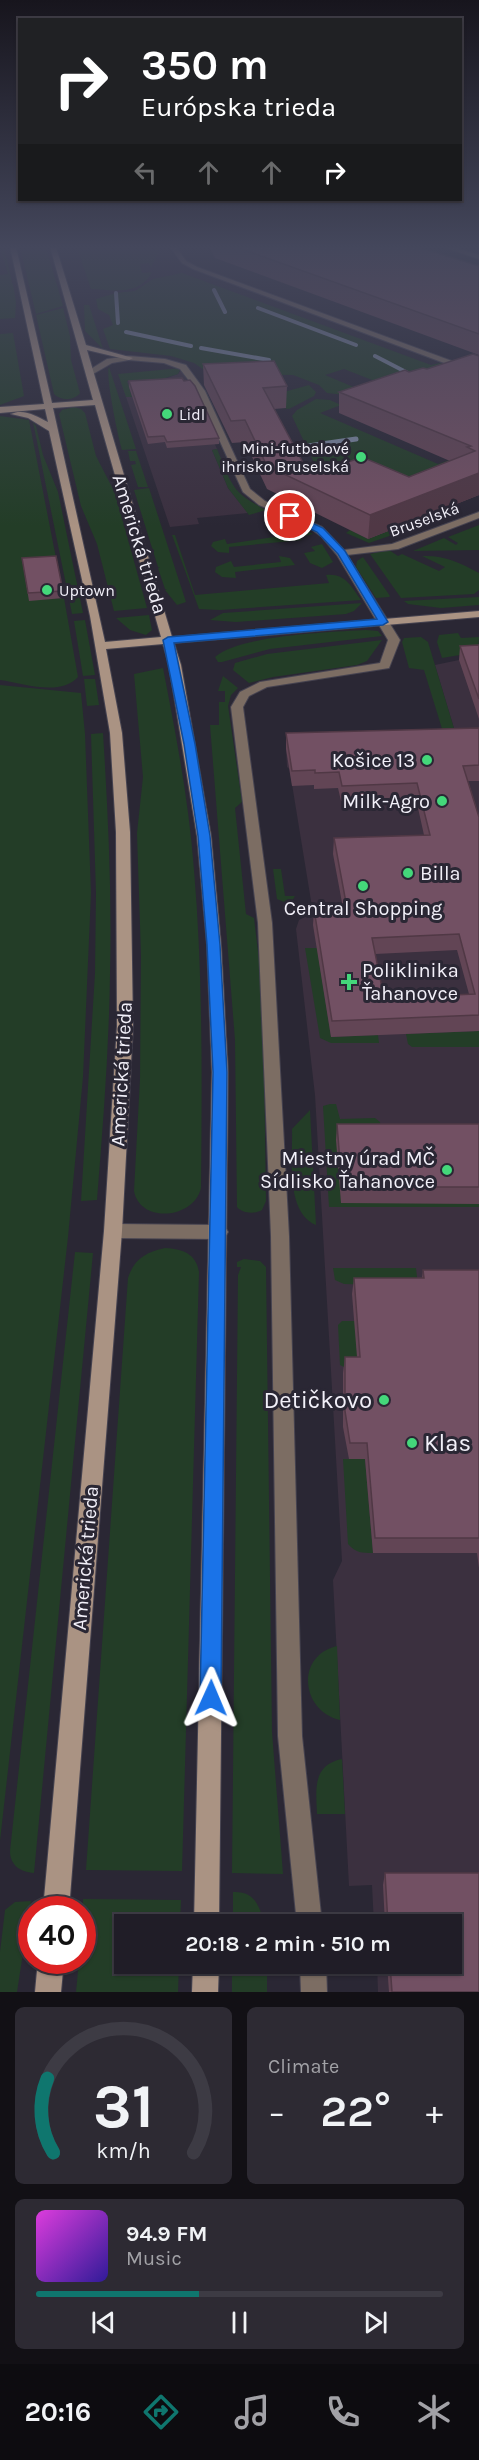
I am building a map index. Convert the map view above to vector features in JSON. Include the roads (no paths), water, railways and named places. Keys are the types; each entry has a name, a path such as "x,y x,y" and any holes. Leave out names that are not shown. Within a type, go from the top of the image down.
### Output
{"street":[{"name":"Americká trieda","path":"34,340 100,646 116,733 123,832 125,1026 113,1231 57,1896"},
{"name":"Americká trieda","path":"81,340 168,640 189,744 204,836 214,945 220,1072 219,1232 207,1914"},
{"path":"388,340 479,374"},
{"path":"83,347 129,358 165,361 185,369 201,391 246,490 255,499 320,530 342,553 356,580 394,640 385,666 264,684 250,690 237,702 266,923 280,1236 290,1736 309,1914"},
{"path":"90,372 110,361 129,358"},
{"path":"36,394 45,389"},
{"path":"0,410 27,400"},
{"path":"0,410 98,402"},
{"path":"0,410 30,416 53,429"},
{"name":"Bruselská","path":"342,553 394,547 479,515"},
{"path":"100,646 479,614"},
{"path":"113,1231 219,1232"},
{"path":"48,1992 50,1974"},
{"path":"205,1992 206,1974"},
{"path":"313,1974 314,1992"}],"waterway":[{"path":"163,340 191,346"},
{"path":"343,340 356,345"},
{"path":"201,348 269,360"},
{"path":"375,356 406,372"},
{"path":"308,446 356,439"}],"place":[{"name":"Lidl","path":"167,414"},
{"name":"Mini-futbalové ihrisko Bruselská","path":"361,457"},
{"name":"Uptown","path":"47,590"},
{"name":"Košice 13","path":"427,760"},
{"name":"Milk-Agro","path":"442,801"},
{"name":"Billa","path":"408,873"},
{"name":"Central Shopping","path":"363,886"},
{"name":"Poliklinika Ťahanovce","path":"349,982"},
{"name":"Miestny úrad MČ Sídlisko Ťahanovce","path":"447,1170"},
{"name":"Detičkovo","path":"384,1400"},
{"name":"Klas","path":"412,1443"}]}
